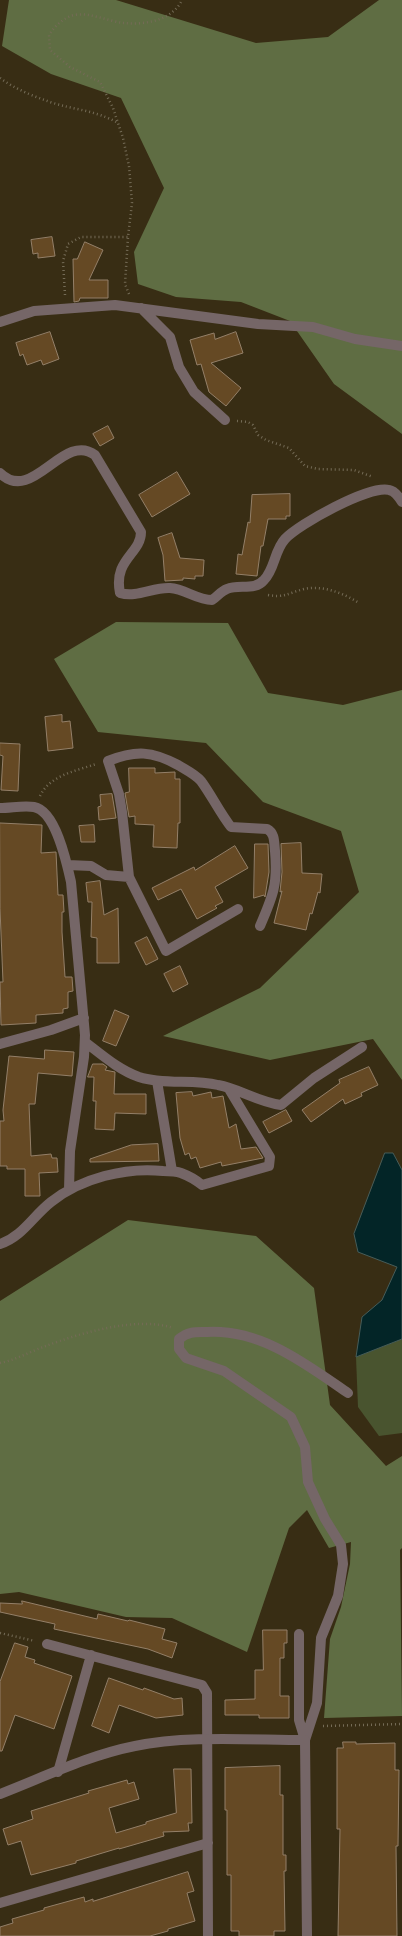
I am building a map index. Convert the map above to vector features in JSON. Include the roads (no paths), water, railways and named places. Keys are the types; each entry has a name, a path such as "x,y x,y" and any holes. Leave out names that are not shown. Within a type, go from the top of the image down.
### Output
{"street":[{"path":"0,322 34,311 114,305 258,324 313,327 355,339 402,346"},
{"path":"141,308 170,337 180,367 194,392 225,420"},
{"path":"0,473 9,481 24,482 70,453 80,450 89,450 95,455 141,532 141,539 125,560 119,574 120,593 128,595 169,588 180,590 204,600 212,600 224,590 232,587 256,586 264,580 279,547 285,539 323,512 377,491 389,490 399,496 402,502"},
{"path":"238,909 166,951 129,877 119,794 108,761 125,754 148,753 163,757 190,772 200,780 231,828 267,828 271,831 274,838 278,874 272,898 260,926"},
{"path":"0,808 34,807 44,811 51,821 68,865 71,882 85,1042 70,1151 69,1190"},
{"path":"68,865 91,866 106,875 129,877"},
{"path":"0,1044 51,1030 84,1018"},
{"path":"85,1042 126,1072 140,1077 157,1080 198,1081 229,1089 266,1103 281,1105 314,1078 362,1047"},
{"path":"157,1080 172,1171"},
{"path":"0,1244 11,1240 51,1202 69,1190 96,1179 126,1171 145,1169 180,1172 202,1185 269,1166 270,1157 229,1089"},
{"path":"305,1740 317,1704 321,1638 338,1596 343,1564 341,1545 325,1519 308,1482 305,1448 291,1417 224,1371 186,1358 179,1349 179,1339 187,1333 218,1331 266,1342 302,1361 348,1393"},
{"path":"298,1634 299,1720 305,1740 307,1936"},
{"path":"47,1644 202,1685 207,1693 208,1936"},
{"path":"58,1772 91,1655"},
{"path":"0,1794 117,1750 135,1746 160,1742 208,1740 305,1740"},
{"path":"0,1903 208,1843"}],"water":[{"path":"385,1153 393,1153 402,1170 402,1339 356,1357 362,1317 382,1300 397,1267 358,1252 354,1234"}]}
